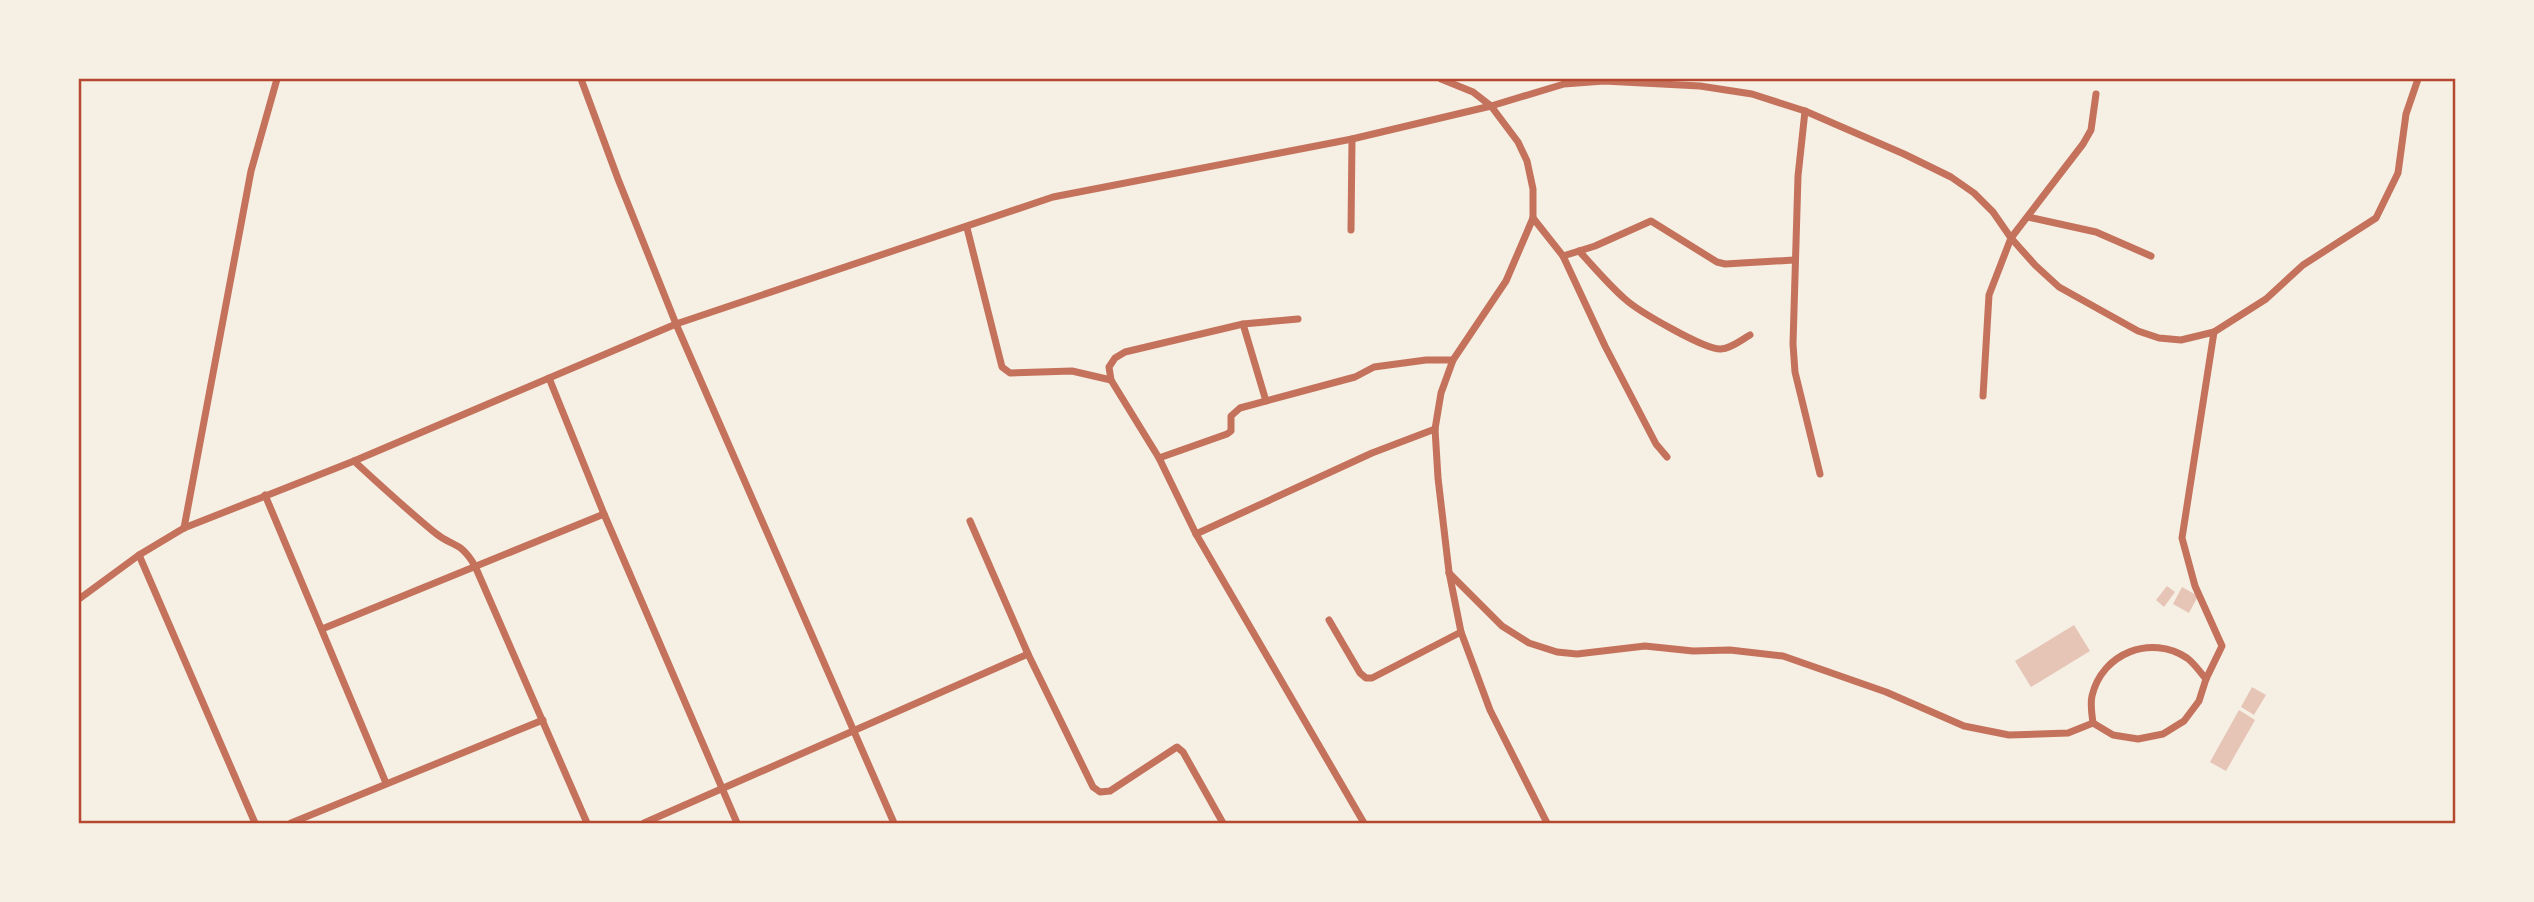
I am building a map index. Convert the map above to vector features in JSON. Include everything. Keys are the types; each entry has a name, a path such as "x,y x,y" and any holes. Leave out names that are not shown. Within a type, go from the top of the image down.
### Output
{"street":[{"path":"184,528 251,171 277,79"},
{"path":"581,79 676,324 894,823"},
{"path":"1441,79 1473,92 1491,106 1518,142 1527,161 1533,190 1533,218 1506,281 1453,360 1441,393 1435,429 1449,572 1461,632 1490,710 1547,823"},
{"path":"79,599 139,555 184,528 354,461 676,324 1053,197 1352,139 1491,106 1565,82 1703,82 1805,111 1951,177 1974,193 1993,212 2011,238 2059,287 2138,331 2159,338 2180,340 2214,332 2266,299 2303,265 2376,218 2398,173 2406,114 2418,79"},
{"path":"1983,396 1989,295 2011,238 2083,145 2091,130 2096,94"},
{"path":"1805,111 1798,176 1794,260 1795,372 1820,474"},
{"path":"1351,230 1352,139"},
{"path":"2028,217 2096,232 2151,256"},
{"path":"1533,218 1563,256 1624,383 1656,444 1667,457"},
{"path":"1563,256 1595,246 1651,221 1717,262 1725,264 1794,260"},
{"path":"967,228 1002,368 1010,373 1072,371 1111,380"},
{"path":"1579,251 1626,300 1707,346 1719,349 1731,347 1751,335"},
{"path":"1298,319 1243,324 1125,352 1115,358 1109,367 1111,380 1159,458 1196,534 1364,823"},
{"path":"1243,324 1266,401"},
{"path":"2093,723 2113,735 2138,739 2163,734 2184,721 2199,701 2222,646 2195,586 2182,538 2214,332"},
{"path":"1159,458 1227,434 1231,431 1231,416 1234,411 1355,377 1374,367 1426,360 1453,360"},
{"path":"549,378 604,514 737,823"},
{"path":"1196,534 1372,453 1435,429"},
{"path":"354,461 436,534 461,547 475,566 587,823"},
{"path":"265,495 386,783"},
{"path":"322,629 604,514"},
{"path":"970,521 1028,654 1093,787 1100,792 1110,791 1177,747 1183,752 1223,823"},
{"path":"139,555 255,823"},
{"path":"1449,572 1502,626 1529,643 1557,652 1577,654 1645,646 1693,651 1730,650 1783,656 1886,692 1964,726 2009,735 2068,733 2093,723"},
{"path":"1329,620 1360,673 1366,678 1372,678 1461,632"},
{"path":"2093,723 2091,698 2100,674 2118,656 2141,647 2167,648 2189,659 2206,679"},
{"path":"644,823 1028,654"},
{"path":"291,823 543,720"}],"building":[{"path":"2167,586 2175,592 2164,607 2156,600"},
{"path":"2182,587 2198,596 2189,613 2173,604"},
{"path":"2074,625 2090,651 2031,687 2015,661"},
{"path":"2252,687 2266,695 2254,715 2241,707"},
{"path":"2239,710 2255,720 2226,771 2210,762"}]}
